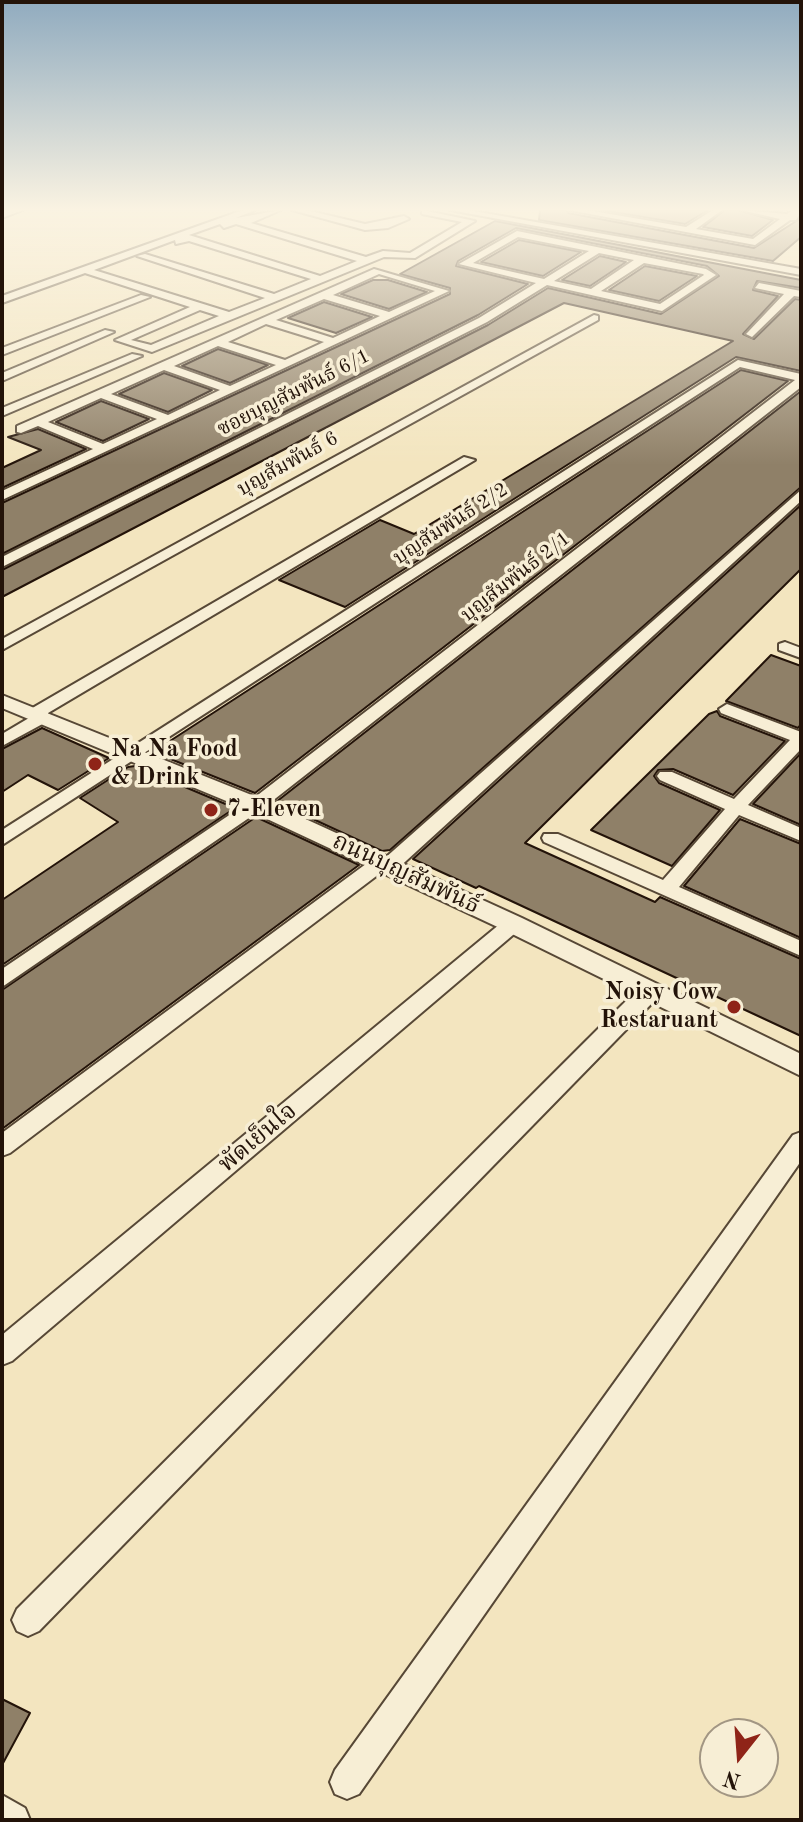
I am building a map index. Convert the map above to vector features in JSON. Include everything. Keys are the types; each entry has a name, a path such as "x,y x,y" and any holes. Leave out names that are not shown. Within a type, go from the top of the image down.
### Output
{"street":[{"path":"168,295 229,316"},
{"path":"267,295 273,297"},
{"path":"201,306 121,340 142,349 152,349 278,295"},
{"path":"324,295 390,316"},
{"path":"21,429 324,295"},
{"path":"2,496 435,295"},
{"name":"ซอยบุญสัมพันธ์ 6/1","path":"2,563 527,295"},
{"path":"601,295 662,308 681,295"},
{"path":"752,334 794,295"},
{"path":"2,352 145,297"},
{"name":"บุญสัมพันธ์ 6","path":"2,645 594,318"},
{"path":"267,321 334,342"},
{"path":"2,377 109,332"},
{"path":"218,342 285,364"},
{"path":"2,412 136,356"},
{"name":"บุญสัมพันธ์ 2/2","path":"2,839 738,363 801,380"},
{"path":"164,366 230,390"},
{"name":"บุญสัมพันธ์ 2/1","path":"2,979 256,805 801,380"},
{"path":"101,394 168,419"},
{"path":"38,422 104,449"},
{"path":"2,741 38,715 469,460"},
{"path":"2,1146 384,864 801,494"},
{"name":"ถนนบุญสัมพันธ์","path":"2,701 256,805 513,924 801,1066"},
{"path":"666,889 736,807 801,739 727,709"},
{"path":"666,776 801,835"},
{"path":"551,838 801,949"},
{"name":"พัดเย็นใจ","path":"2,1352 513,924"},
{"path":"28,1620 649,992"},
{"path":"347,1782 801,1142"},
{"path":"2,1812 13,1820"}],"building":[{"path":"344,295 420,295 389,309"},
{"path":"448,295 510,295 478,315 2,554 2,503"},
{"path":"537,295 579,295 661,314 690,295 778,296 743,334 754,339 795,299 801,300 801,371 736,357 345,607 279,580 380,520 414,534 733,341 564,303 2,597 2,570 488,325"},
{"path":"632,295 668,295 659,301"},
{"path":"324,302 372,317 336,333 288,318"},
{"path":"218,349 268,365 230,383 182,366"},
{"path":"741,370 788,381 255,793 153,752"},
{"path":"164,373 212,390 168,412 119,394"},
{"path":"801,391 801,487 390,850 382,851 276,802"},
{"path":"101,401 149,419 103,441 56,422"},
{"path":"38,429 86,449 2,488 2,468 41,450 8,437"},
{"path":"801,505 801,569 525,843 655,902 660,897 801,959 801,1036 479,886 476,888 413,859"},
{"path":"771,655 801,666 801,724 798,728 726,701"},
{"path":"717,711 720,716 785,741 733,795 673,769 658,770 654,776 659,783 720,810 672,866 591,830 709,714"},
{"path":"42,728 109,758 58,790 28,775 2,792 2,749"},
{"path":"801,753 801,825 753,804"},
{"path":"135,766 235,808 2,965 2,900 118,822 80,798 128,767"},
{"path":"256,817 359,865 2,1129 2,990"},
{"path":"740,819 801,844 801,938 684,886"},
{"path":"2,1699 30,1713 2,1765"}],"place":[{"name":"Na Na Food & Drink","path":"95,764"},
{"name":"7-Eleven","path":"211,810"},
{"name":"Noisy Cow Restaruant","path":"734,1007"}]}
